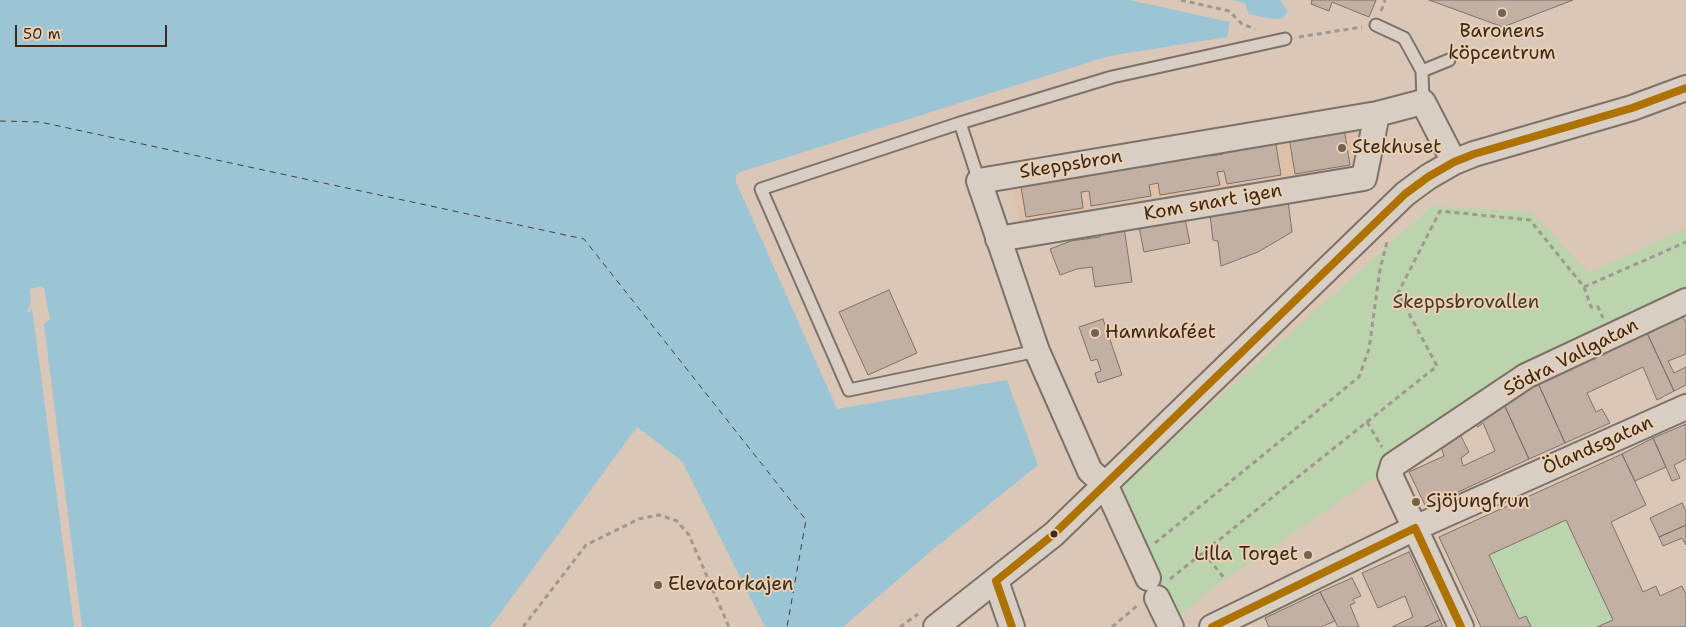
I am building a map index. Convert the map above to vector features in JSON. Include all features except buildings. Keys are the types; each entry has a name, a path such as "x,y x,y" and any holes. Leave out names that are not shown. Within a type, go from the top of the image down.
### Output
{"street":[{"path":"936,627 1039,548 1405,194 1428,177 1454,162 1623,111 1686,88"},
{"name":"Skeppsbron","path":"979,181 1377,114 1423,102"},
{"path":"1423,102 1454,162"},
{"name":"Kom snart igen","path":"998,239 1364,178 1377,114"},
{"path":"979,181 1037,351 1090,471 1106,484 1171,627"},
{"name":"Södra Vallgatan","path":"1392,470 1526,376 1686,301"},
{"name":"Ölandsgatan","path":"1212,627 1415,528 1686,407"},
{"path":"1392,470 1415,528 1460,627"},
{"path":"996,581 1012,627"}],"lane":[{"path":"1376,25 1404,38 1422,71 1423,102"},
{"path":"1037,351 849,390 761,189 960,123 1112,77 1285,39"},
{"path":"1422,71 1449,60"},
{"path":"960,123 979,181"}],"path":[{"path":"1181,0 1228,11"},
{"path":"1285,39 1376,25"},
{"path":"1150,584 1203,552 1437,366 1398,293 1440,211 1530,220 1584,287 1591,307 1598,307 1612,336"},
{"path":"1112,627 1150,584 1301,426 1358,377 1369,349 1380,269 1388,238"},
{"path":"1584,287 1686,242"},
{"path":"1367,422 1392,470"},
{"path":"523,627 586,545 639,519 659,515 677,521 689,535 729,627"},
{"path":"1203,552 1225,579"}],"shaded area":[{"path":"1359,123 1358,171 1020,230 1011,179"}],"green space":[{"name":"Skeppsbrovallen","path":"1432,206 1531,212 1589,273 1686,228 1686,301 1393,465 1225,579 1175,619 1116,490"},
{"path":"1566,520 1613,620 1597,627 1531,627 1526,616 1519,619 1489,555"}],"water":[{"path":"0,0 1129,0 1230,22 1227,37 1109,56 740,172 736,175 736,182 837,409 1007,380 1038,465 930,552 843,627 765,627 682,461 637,427 490,627 0,627"},
{"path":"1231,0 1280,0 1288,12 1281,19 1267,18 1249,14 1245,3"}],"pier":[{"path":"41,286 44,288 50,319 44,324 82,627 74,627 32,308 30,312 27,311 31,304 30,289"}],"ferry route":[{"path":"0,121 40,122 584,239 806,520 787,627"}],"transit line":[{"path":"996,581 1054,534 1405,194 1428,177 1454,162 1474,154 1632,108 1686,88"},
{"path":"1212,627 1415,528 1461,627"},
{"path":"996,581 1012,627"}],"place":[{"name":"Baronens köpcentrum","path":"1502,13"},
{"name":"Stekhuset","path":"1342,148"},
{"name":"Hamnkaféet","path":"1095,333"},
{"name":"Sjöjungfrun","path":"1416,502"},
{"name":"Lilla Torget","path":"1308,555"},
{"name":"Elevatorkajen","path":"658,585"}]}
